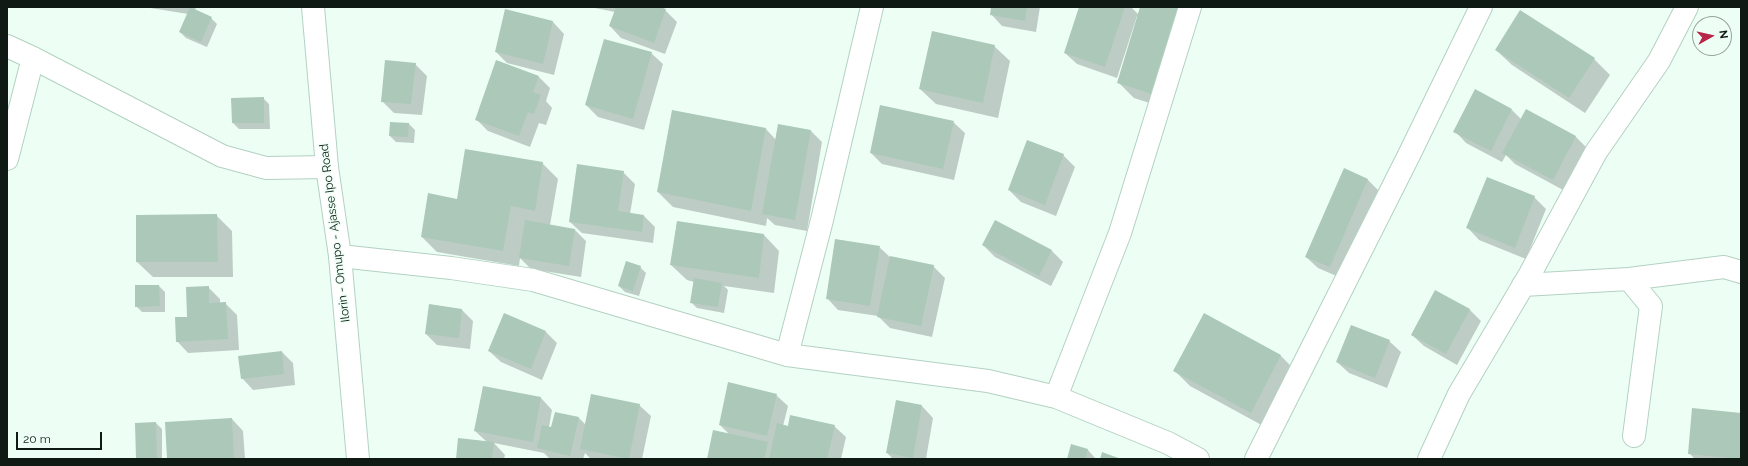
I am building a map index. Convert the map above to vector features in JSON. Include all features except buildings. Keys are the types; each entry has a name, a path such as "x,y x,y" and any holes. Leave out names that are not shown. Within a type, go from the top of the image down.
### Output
{"main road":[{"name":"Ilorin - Omupo - Ajasse Ipo Road","path":"312,7 327,167 340,256 358,459"},
{"path":"787,355 822,220 872,7"},
{"path":"1056,398 1120,233 1190,7"},
{"path":"1256,459 1388,197 1481,7"},
{"path":"1429,459 1459,394 1523,285 1596,152 1659,61 1688,7"},
{"path":"7,46 222,156 266,168 327,167"},
{"path":"7,159 33,58"},
{"path":"340,256 451,268 533,280 787,355 988,381 1056,398 1168,443 1198,459"},
{"path":"1523,285 1629,279 1724,267 1741,272"},
{"path":"1629,279 1651,306 1634,436"}]}
